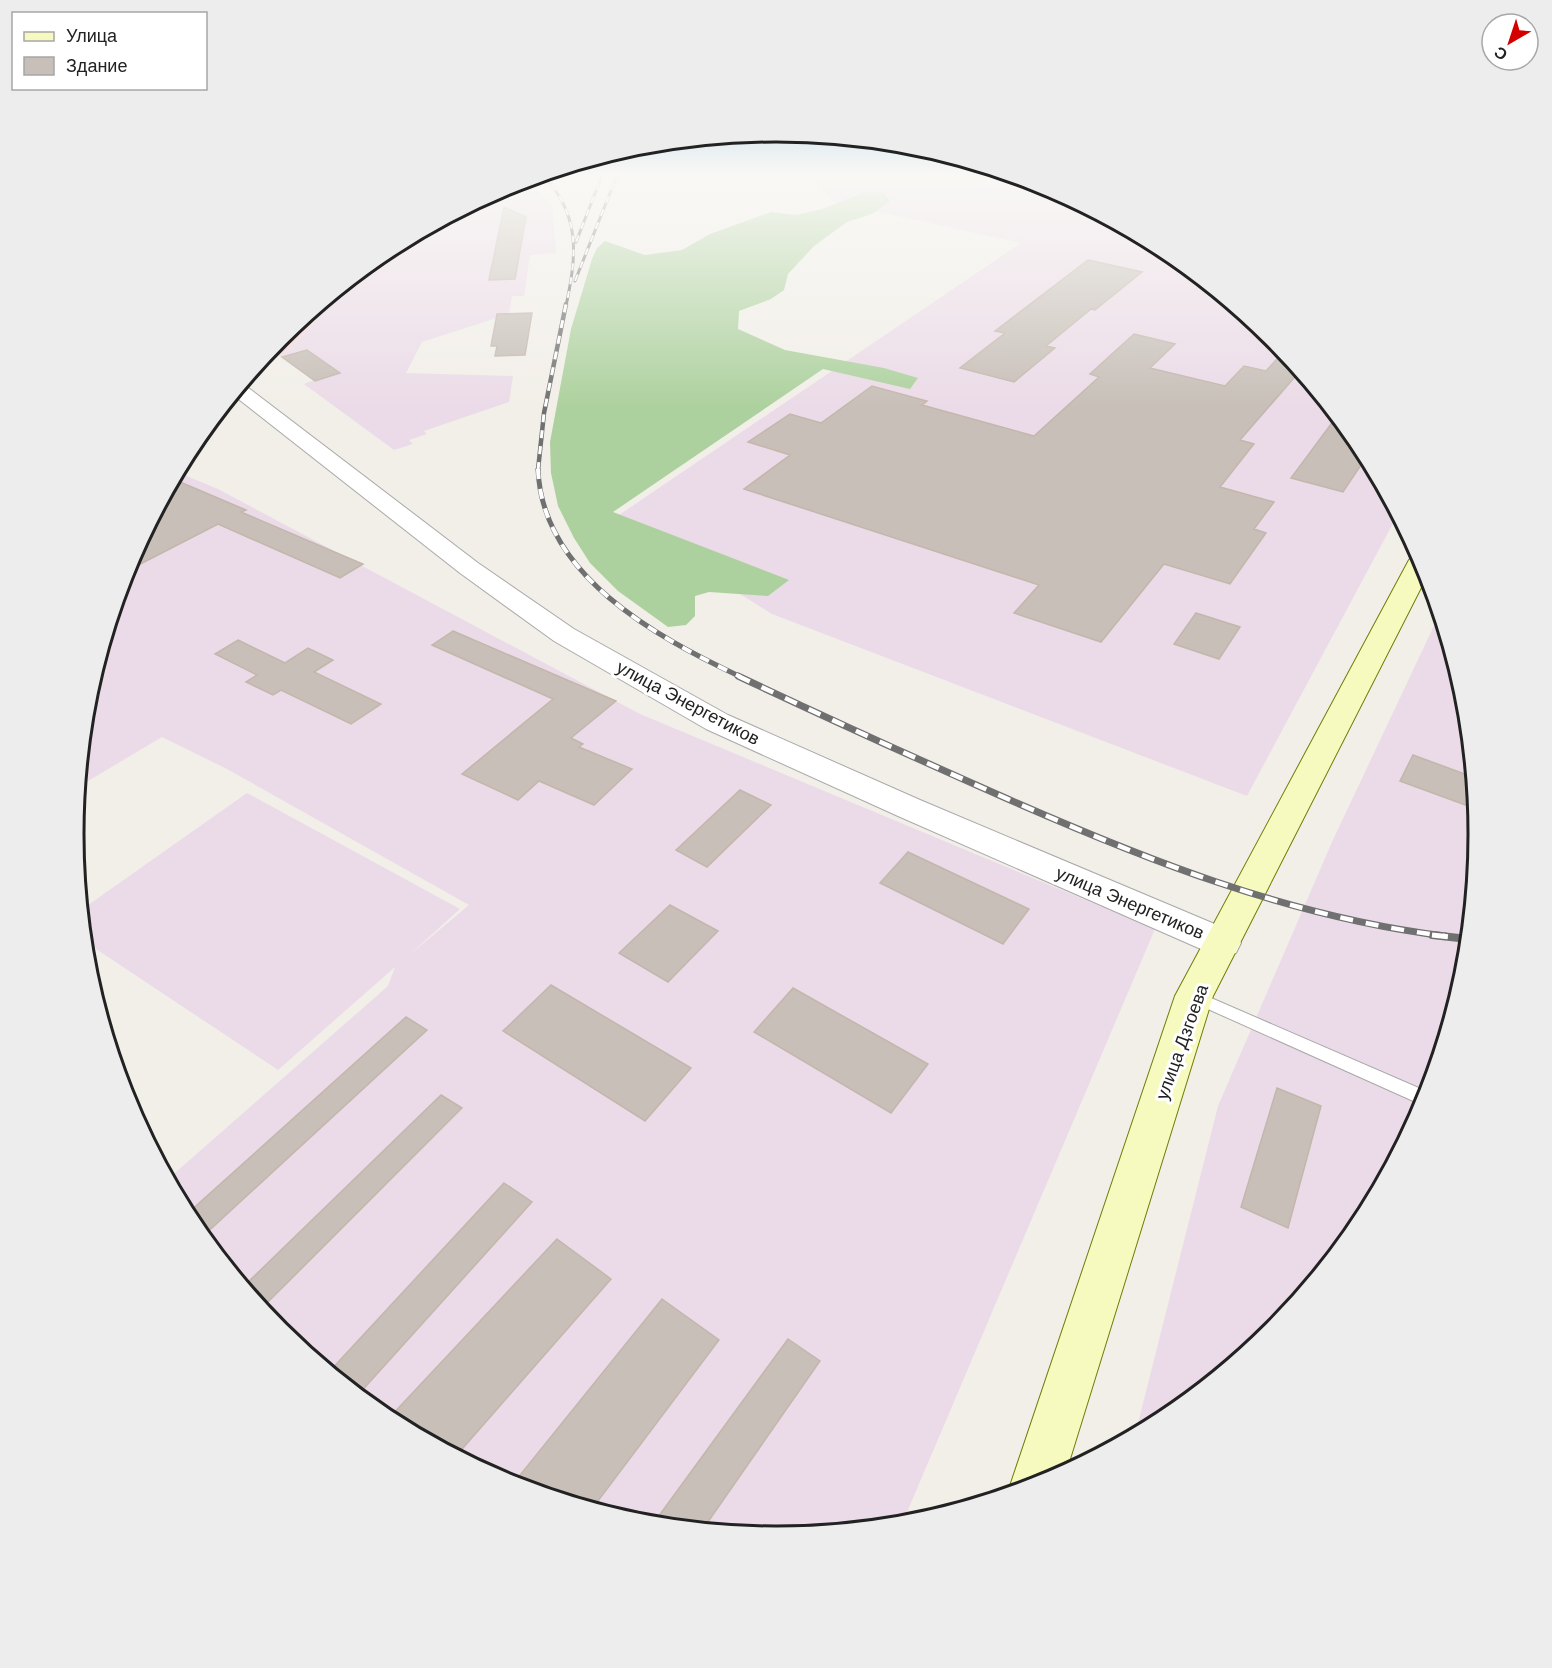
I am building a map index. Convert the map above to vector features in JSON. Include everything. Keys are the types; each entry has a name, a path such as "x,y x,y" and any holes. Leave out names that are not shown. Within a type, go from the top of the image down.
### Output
{"main road":[{"name":"улица Дзгоева","path":"1040,1473 1194,996 1416,572"}],"street":[{"name":"улица Энергетиков","path":"244,393 469,568 554,628 717,722 909,808 1223,943"}],"lane":[{"path":"1194,996 1417,1095"}],"shaded area":[{"path":"405,251 556,251 556,253 530,255 524,296 512,296 509,314 422,342 406,373 513,376 509,402 424,431 427,434 409,440 413,444 394,450 304,384 314,380 282,357 319,318 317,317 355,285"},
{"path":"1009,251 1147,251 1197,285 1232,314 1296,378 1351,450 1394,522 1247,796 772,614 616,517"},
{"path":"317,317 319,318 282,357 278,355"},
{"path":"185,475 218,489 640,714 1155,929 906,1514 821,1525 731,1525 641,1513 554,1489 470,1455 430,1433 355,1383 287,1323 227,1255 174,1174 388,986 395,967 278,1070 94,947 88,905 247,793 460,909 408,956 469,905 227,769 162,737 86,782 97,699 121,612 155,528"},
{"path":"1435,624 1455,699 1467,789 1468,834 1467,879 1455,969 1431,1056 1397,1140 1375,1180 1325,1255 1265,1323 1232,1354 1197,1383 1138,1423 1218,1106 1332,842"}],"green space":[{"path":"596,251 633,251 645,255 676,251 810,251 788,274 784,290 771,299 739,311 738,329 785,350 884,368 918,378 910,389 823,369 613,512 789,580 768,596 709,592 695,596 695,616 686,625 668,627 618,591 590,563 558,506 551,473 550,442 571,329 592,259"}],"building":[{"path":"495,251 520,251 515,279 489,280"},
{"path":"1088,260 1142,272 1095,310 1091,309 1046,346 1055,348 1014,382 960,368 1005,333 995,331"},
{"path":"532,313 525,355 495,356 497,346 491,346 497,314"},
{"path":"1134,334 1175,344 1150,368 1225,386 1244,366 1266,371 1277,358 1295,377 1240,440 1254,444 1220,487 1274,502 1254,529 1266,533 1230,584 1164,564 1101,642 1014,613 1039,585 744,489 790,455 748,442 790,414 821,423 872,386 927,401 922,405 1034,436 1099,377 1090,374"},
{"path":"307,350 340,373 315,381 282,357"},
{"path":"1332,423 1361,465 1343,492 1291,478"},
{"path":"181,482 246,510 241,512 363,564 340,578 218,524 139,565 155,528"},
{"path":"1196,613 1240,627 1219,659 1174,644"},
{"path":"453,631 616,701 571,738 583,744 579,747 632,769 594,805 539,781 518,800 462,774 553,699 432,645"},
{"path":"238,640 285,663 308,648 333,660 314,672 381,704 351,724 281,690 273,695 246,682 257,675 215,654"},
{"path":"1413,755 1465,774 1467,806 1400,781"},
{"path":"740,790 771,805 707,867 676,850"},
{"path":"908,852 1029,909 1003,944 880,883"},
{"path":"670,905 718,931 668,982 619,953"},
{"path":"551,985 691,1068 645,1121 503,1031"},
{"path":"793,988 928,1064 891,1113 754,1032"},
{"path":"406,1017 427,1030 210,1230 194,1207"},
{"path":"1277,1088 1321,1106 1288,1228 1241,1207"},
{"path":"441,1095 462,1108 268,1302 249,1281"},
{"path":"504,1183 532,1202 363,1389 335,1366"},
{"path":"557,1239 611,1279 461,1450 395,1411"},
{"path":"662,1299 719,1340 597,1502 519,1476"},
{"path":"788,1339 820,1361 708,1522 659,1516"}],"railway":[{"path":"566,306 574,251"},
{"path":"575,281 587,251"},
{"path":"538,469 544,413 566,304"},
{"path":"538,469 544,507 559,541 582,571 609,598 640,622 674,643 741,677"},
{"path":"738,676 1001,796 1163,863 1274,900 1330,915 1445,936"},
{"path":"1432,935 1460,938"}]}
